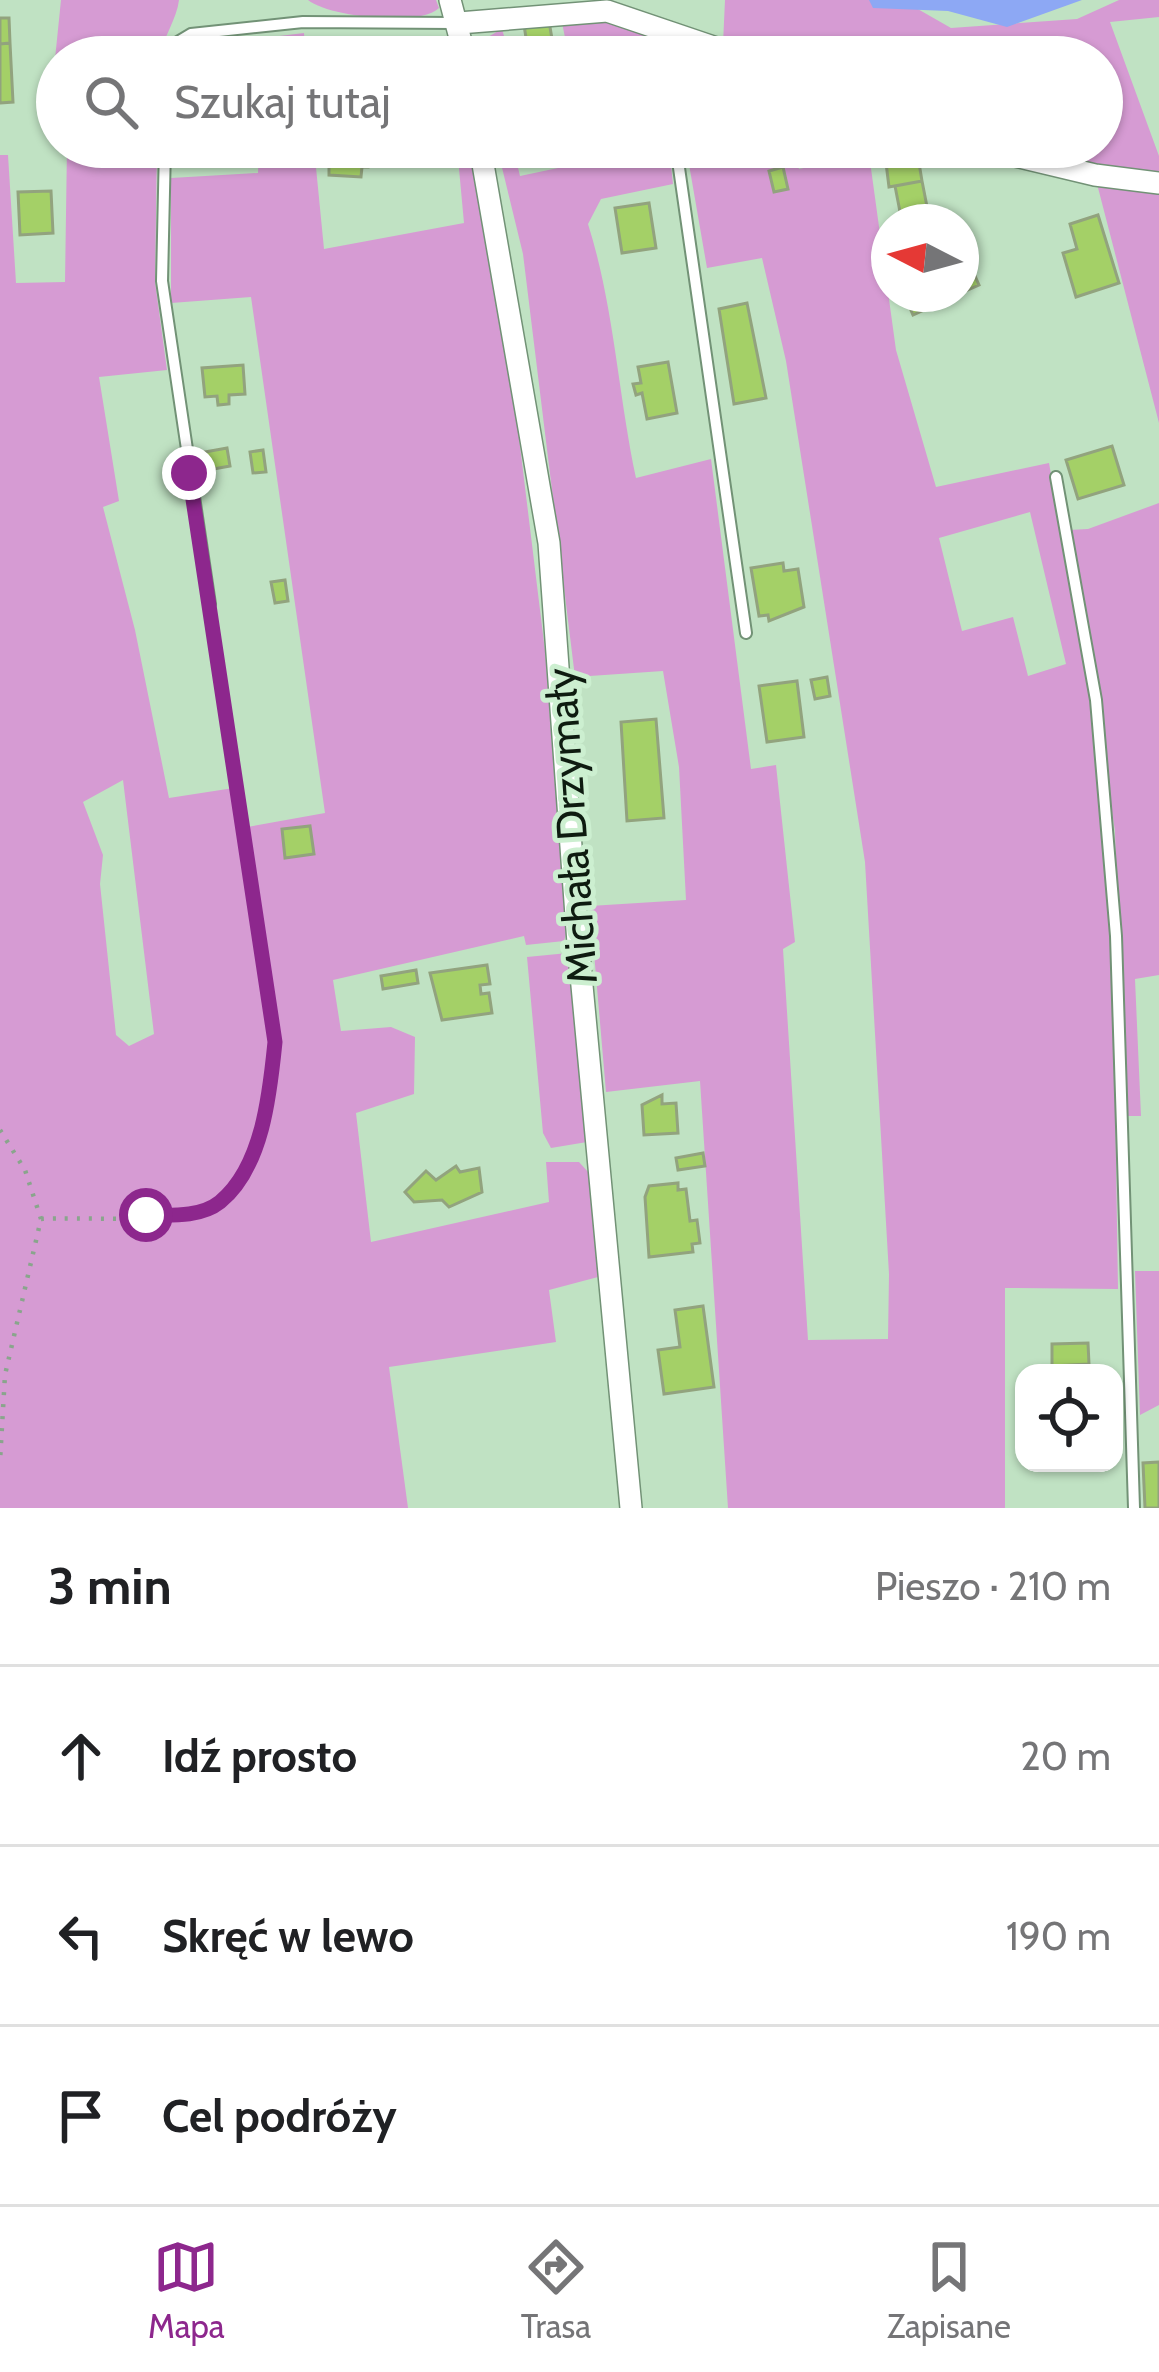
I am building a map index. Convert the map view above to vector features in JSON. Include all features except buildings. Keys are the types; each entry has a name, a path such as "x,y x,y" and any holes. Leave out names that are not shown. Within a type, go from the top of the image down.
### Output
{"street":[{"path":"450,0 461,36"},
{"path":"459,23 607,11 650,36"},
{"name":"Michała Drzymały","path":"484,168 548,543 578,943 632,1508"},
{"path":"1066,168 1159,182"}],"lane":[{"path":"188,36 303,22 459,23"},
{"path":"165,168 162,281 210,604"},
{"path":"679,168 746,633"},
{"path":"1056,476 1096,700 1116,936 1135,1508"}],"path":[{"path":"41,1219 187,1215 219,1203 247,1165 263,1121 274,1058 273,1012 210,604"},
{"path":"0,1130 25,1170 41,1219 5,1375 0,1461"}],"shaded area":[{"path":"61,0 179,0 167,36 57,36"},
{"path":"308,0 436,0 439,8 413,17 374,18"},
{"path":"725,0 902,0 951,28 1077,19 1119,0 1159,0 1159,17 1110,22 1115,36 723,36"},
{"path":"561,18 611,20 646,36 565,36"},
{"path":"1123,58 1159,156 1159,178 1108,168 1123,168"},
{"path":"0,155 8,155 16,283 65,282 67,168 157,168 155,282 167,370 99,377 119,501 103,507 135,630 169,798 240,787 247,827 325,813 251,297 171,303 171,178 258,173 258,168 316,168 324,249 464,223 459,168 476,168 514,397 545,651 566,934 564,941 526,945 524,936 333,980 341,1031 391,1027 415,1037 414,1094 356,1113 371,1242 549,1202 546,1162 579,1162 589,1173 598,1277 549,1290 556,1342 389,1367 408,1508 0,1508","holes":["123,780 154,1034 129,1046 116,1035 100,884 103,855 83,802"]},
{"path":"502,168 518,168 520,176 558,168 671,168 673,184 601,199 588,224 604,286 636,478 711,459 751,769 776,765 795,942 783,949 808,1340 888,1339 889,1274 865,862 786,361 762,258 707,268 690,168 871,168 876,204 871,204 871,312 891,312 896,350 936,487 1049,463 1091,697 1113,970 1118,1289 1005,1288 1005,1508 728,1508 700,1081 606,1092 590,906 686,900 679,767 663,671 575,677 523,254","holes":["1030,512 1066,664 1028,676 1013,617 962,631 939,538"]},
{"path":"1096,180 1159,187 1159,423"},
{"path":"1159,503 1159,975 1135,979 1141,1116 1123,1116 1115,831 1069,530 1088,529"},
{"path":"568,953 587,1142 551,1148 543,1133 527,957"},
{"path":"1135,1271 1159,1271 1159,1405 1140,1415"}],"water":[{"path":"869,0 1082,0 1007,27 948,11 873,8"}],"route":[{"path":"146,1215 187,1215 219,1203 247,1165 263,1121 275,1042 189,473"}]}
